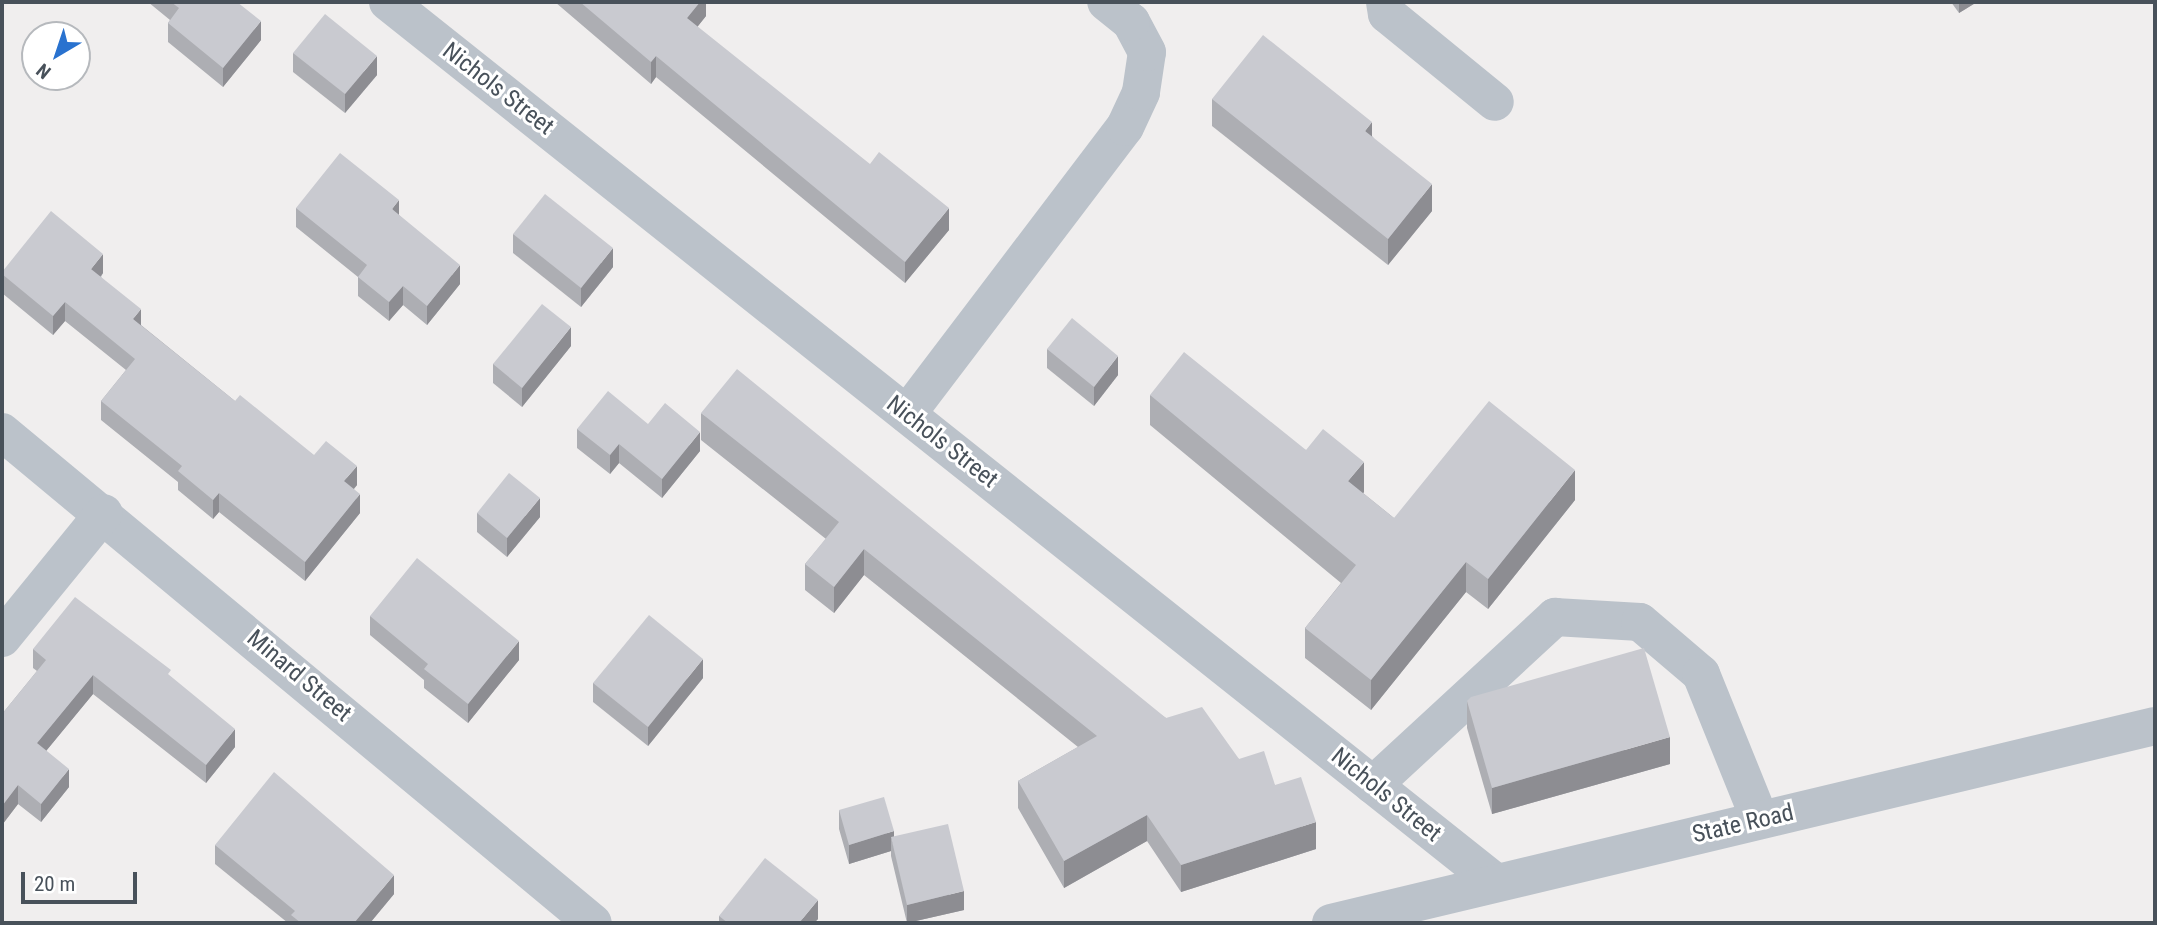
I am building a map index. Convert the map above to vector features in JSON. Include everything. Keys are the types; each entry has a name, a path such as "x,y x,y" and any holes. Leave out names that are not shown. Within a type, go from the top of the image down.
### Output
{"street":[{"name":"Nichols Street","path":"388,2 1495,882"},
{"path":"906,414 1125,127 1141,92 1147,52 1131,22 1106,2"},
{"path":"1385,2 1387,14 1495,102"},
{"name":"Minard Street","path":"2,432 104,513 593,923"},
{"path":"2,638 104,513"},
{"path":"1373,785 1555,617 1640,622 1701,674 1760,820"},
{"name":"State Road","path":"1331,923 2155,726"}],"building":[{"path":"171,2 237,2 261,21 223,68 168,23 179,8"},
{"path":"580,2 700,2 687,18 870,164 879,152 949,208 905,262 656,56 651,62"},
{"path":"325,14 377,56 345,94 293,53"},
{"path":"1263,35 1372,122 1365,131 1432,184 1388,239 1212,99"},
{"path":"340,153 399,200 392,209 460,265 427,306 403,286 389,302 358,277 367,265 296,208"},
{"path":"545,194 613,248 581,288 513,234"},
{"path":"51,211 103,254 91,269 141,309 133,319 235,401 240,395 314,455 326,441 357,466 344,481 360,494 305,562 219,493 213,500 178,471 182,466 101,401 135,359 65,302 53,316 2,274"},
{"path":"542,304 571,327 522,388 493,364"},
{"path":"1072,318 1118,356 1094,387 1047,349"},
{"path":"1184,352 1306,450 1323,429 1364,462 1348,481 1394,518 1489,401 1575,470 1488,579 1466,562 1371,680 1305,628 1356,565 1150,395"},
{"path":"737,369 1166,718 1202,707 1239,759 1264,751 1275,785 1301,777 1316,822 1181,865 1147,815 1064,861 1018,781 1097,736 864,549 834,587 805,564 839,522 701,413"},
{"path":"608,391 648,424 665,403 700,432 662,479 619,444 610,455 577,429"},
{"path":"509,473 540,498 507,538 477,513"},
{"path":"417,558 519,641 468,704 424,669 428,664 370,616"},
{"path":"75,597 171,670 168,674 235,729 206,765 93,675 37,743 69,769 41,804 18,785 2,806 2,714 46,660 33,649"},
{"path":"649,615 703,659 648,727 593,683"},
{"path":"1644,648 1670,737 1492,788 1467,701 1471,697"},
{"path":"274,772 394,875 354,923 301,923 291,915 295,911 215,845"},
{"path":"884,797 894,831 849,845 839,810"},
{"path":"948,824 964,891 907,905 891,837"},
{"path":"765,858 818,900 799,923 728,923 719,916"}]}
